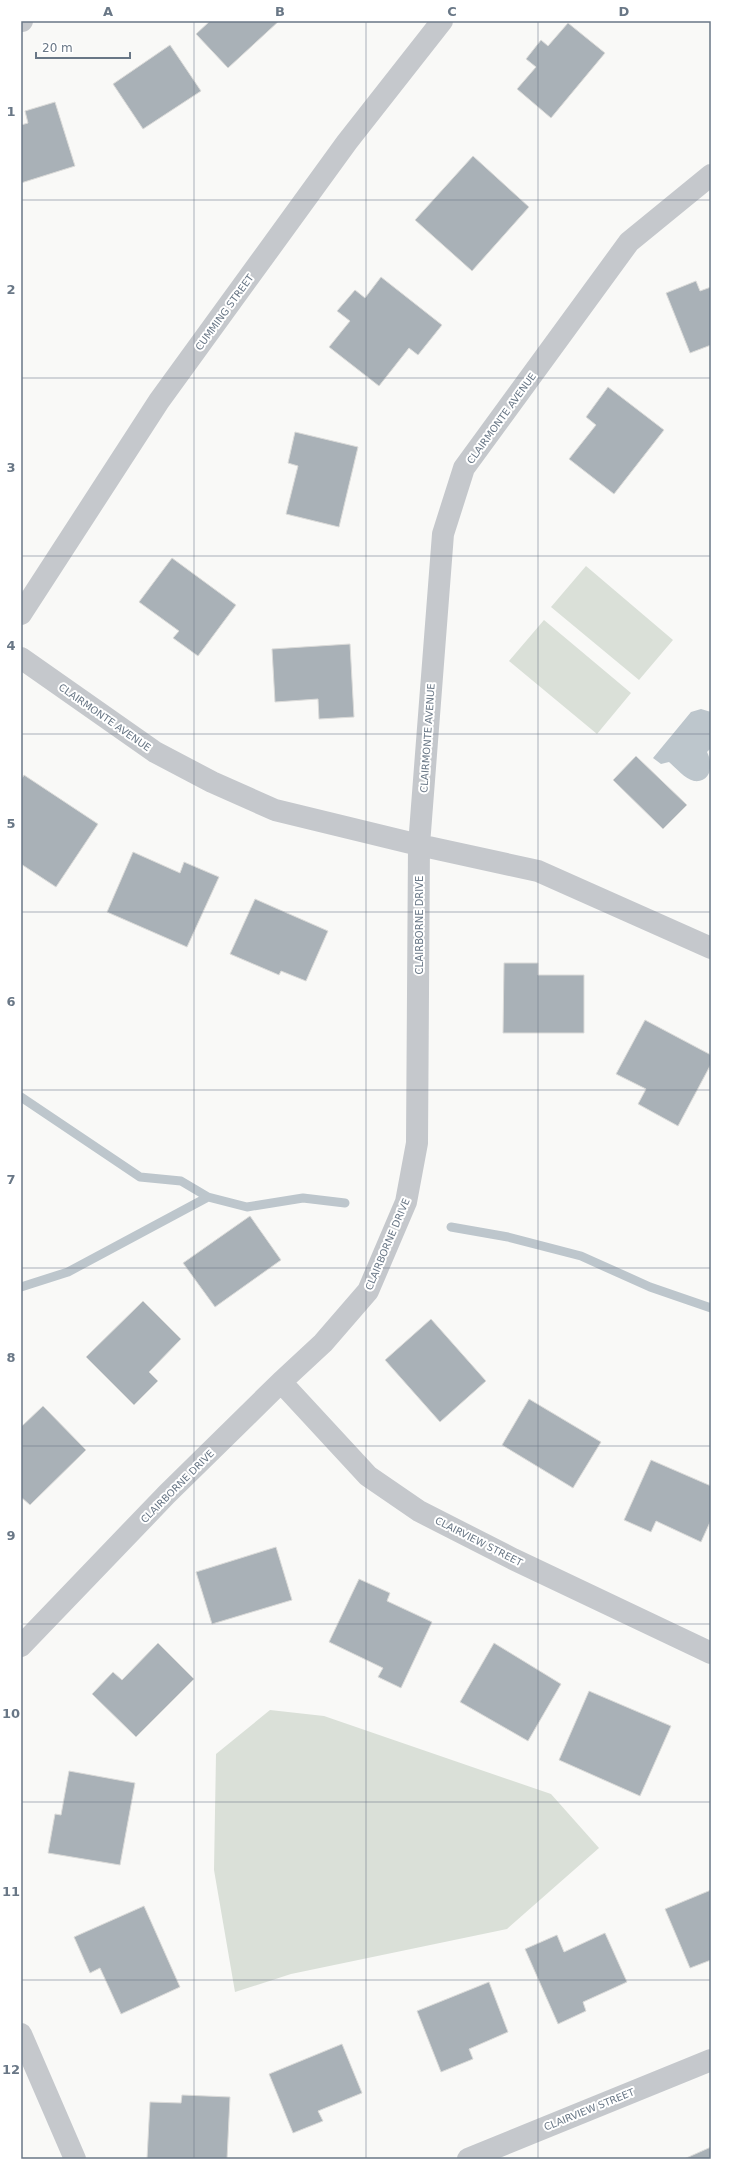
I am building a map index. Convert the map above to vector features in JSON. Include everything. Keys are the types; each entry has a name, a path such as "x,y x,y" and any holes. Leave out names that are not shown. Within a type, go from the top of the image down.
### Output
{"street":[{"name":"CUMMING STREET","path":"21,614 159,401 347,142 442,21"},
{"name":"CLAIRMONTE AVENUE","path":"419,845 443,534 464,468 629,242 711,175"},
{"name":"CLAIRMONTE AVENUE","path":"21,658 155,752 212,782 275,810 419,845 538,871 711,948"},
{"name":"CLAIRBORNE DRIVE","path":"21,1646 167,1494 281,1382 324,1343 368,1291 406,1202 417,1143 419,845"},
{"name":"CLAIRVIEW STREET","path":"281,1382 368,1476 419,1511 513,1559 711,1653"},
{"path":"21,2034 75,2159"},
{"name":"CLAIRVIEW STREET","path":"468,2159 711,2060"}],"shaded area":[{"path":"586,566 673,640 639,680 551,607"},
{"path":"544,620 631,693 597,734 509,661"},
{"path":"701,709 711,712 711,748 707,752 710,761 710,771 708,776 704,779 694,781 684,776 669,762 661,764 653,758 691,712"},
{"path":"270,1710 324,1716 551,1794 599,1848 507,1929 291,1974 235,1992 214,1870 216,1754"}],"building":[{"path":"210,21 279,21 228,68 196,34"},
{"path":"568,23 605,53 551,118 517,89 536,67 526,59 541,40 548,46"},
{"path":"170,45 201,91 143,129 113,84"},
{"path":"55,102 75,166 21,183 21,125 28,123 25,111"},
{"path":"473,156 529,207 472,271 415,220"},
{"path":"381,277 442,325 418,355 409,348 379,386 329,347 350,321 337,311 355,290 365,298"},
{"path":"696,281 700,291 711,287 711,345 690,353 666,293"},
{"path":"608,387 664,430 614,494 569,459 596,425 586,417"},
{"path":"295,432 358,447 339,527 286,514 298,466 288,463"},
{"path":"172,558 236,605 198,656 173,638 179,631 139,602"},
{"path":"350,644 354,717 319,719 318,699 275,702 272,649"},
{"path":"636,756 687,805 663,829 613,780"},
{"path":"24,775 98,824 56,887 21,864 21,780"},
{"path":"133,852 180,873 184,862 219,877 187,947 107,912"},
{"path":"255,899 328,931 306,981 281,971 279,975 230,954"},
{"path":"504,963 538,963 538,975 584,975 584,1033 503,1033"},
{"path":"645,1020 711,1055 711,1064 678,1126 638,1104 646,1089 616,1074"},
{"path":"250,1216 281,1260 215,1307 183,1263"},
{"path":"143,1301 181,1339 149,1372 158,1381 134,1405 86,1357"},
{"path":"431,1319 486,1381 440,1422 385,1360"},
{"path":"529,1399 601,1442 573,1488 502,1445"},
{"path":"43,1406 86,1450 30,1505 21,1497 21,1427"},
{"path":"651,1460 711,1486 711,1520 701,1542 656,1521 651,1532 624,1520"},
{"path":"276,1547 292,1600 212,1624 196,1572"},
{"path":"359,1579 390,1593 387,1601 432,1622 401,1688 378,1677 383,1668 329,1642"},
{"path":"158,1643 194,1679 136,1737 92,1694 113,1672 122,1680"},
{"path":"494,1643 561,1684 528,1741 460,1702"},
{"path":"589,1691 671,1726 640,1796 559,1760"},
{"path":"69,1771 135,1783 120,1865 48,1853 55,1814 61,1815"},
{"path":"711,1890 711,1960 690,1968 665,1909"},
{"path":"144,1906 180,1987 121,2014 100,1968 90,1973 74,1937"},
{"path":"605,1933 627,1982 583,2002 586,2011 558,2024 525,1949 557,1935 564,1952"},
{"path":"489,1982 508,2032 469,2049 473,2059 441,2072 417,2011"},
{"path":"342,2044 362,2093 318,2111 323,2121 293,2133 269,2074"},
{"path":"182,2095 230,2097 227,2159 147,2159 150,2102 181,2103"},
{"path":"711,2147 711,2159 684,2159"}],"waterway":[{"path":"21,1097 140,1177 181,1181 208,1197 247,1207 303,1198 345,1203"},
{"path":"21,1287 68,1272 208,1197"},
{"path":"451,1227 508,1237 581,1256 650,1287 711,1308"}]}
